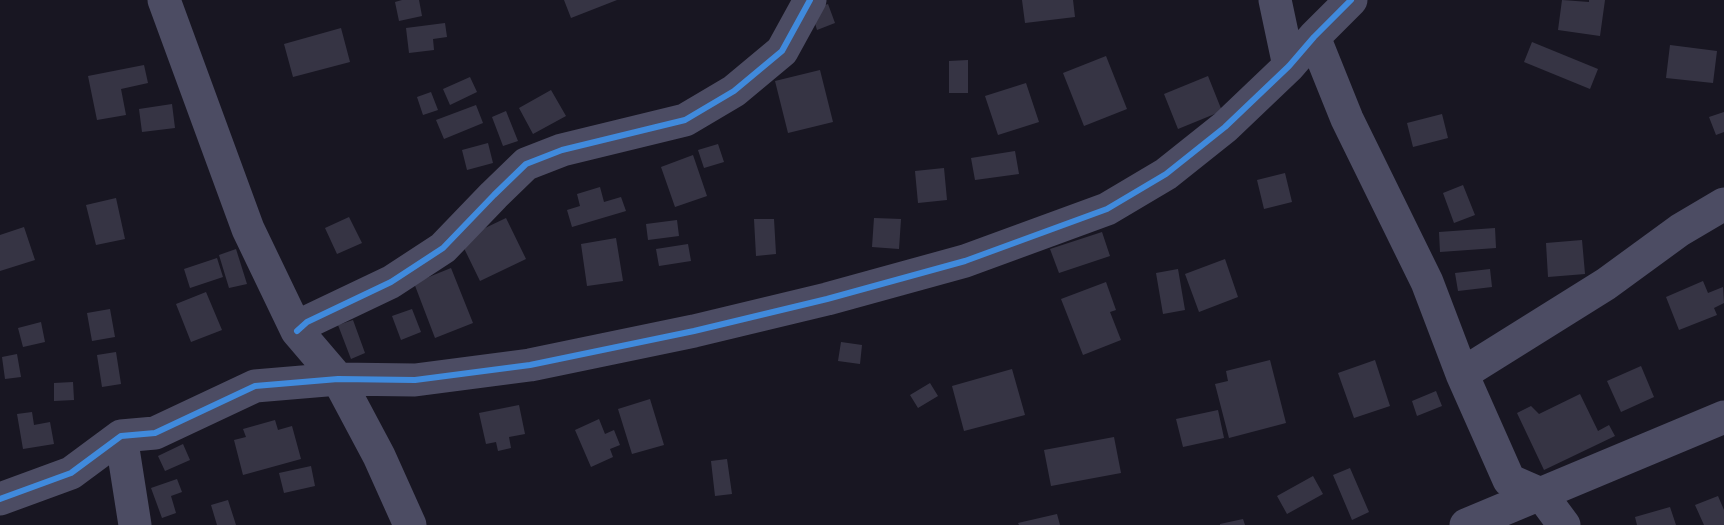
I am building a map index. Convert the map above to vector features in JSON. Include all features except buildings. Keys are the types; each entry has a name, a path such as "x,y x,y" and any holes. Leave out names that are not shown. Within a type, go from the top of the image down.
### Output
{"street":[{"path":"164,0 248,229 297,331 338,379 379,456 410,525"},
{"path":"297,331 307,322 391,282 443,248 526,164 562,150 685,120 734,91 782,51 810,0"},
{"path":"1275,0 1289,66"},
{"path":"0,499 71,473 121,436 155,433 255,386 338,379 415,380 475,374 694,331 813,303 965,261 1107,209 1166,174 1225,127 1289,66 1351,0"},
{"path":"1314,37 1347,119 1427,282 1462,374 1509,480 1541,494 1564,525"},
{"path":"1462,374 1606,284 1680,230 1724,204"},
{"path":"1466,525 1724,417"},
{"path":"121,436 135,525"}],"cycle path":[{"path":"297,331 307,322 391,282 443,248 526,164 562,150 685,120 734,91 782,51 810,0"},
{"path":"0,499 71,473 121,436 155,433 255,386 338,379 415,380 530,365 694,331 827,299 965,261 1107,209 1166,174 1225,127 1289,66 1351,0"}]}
